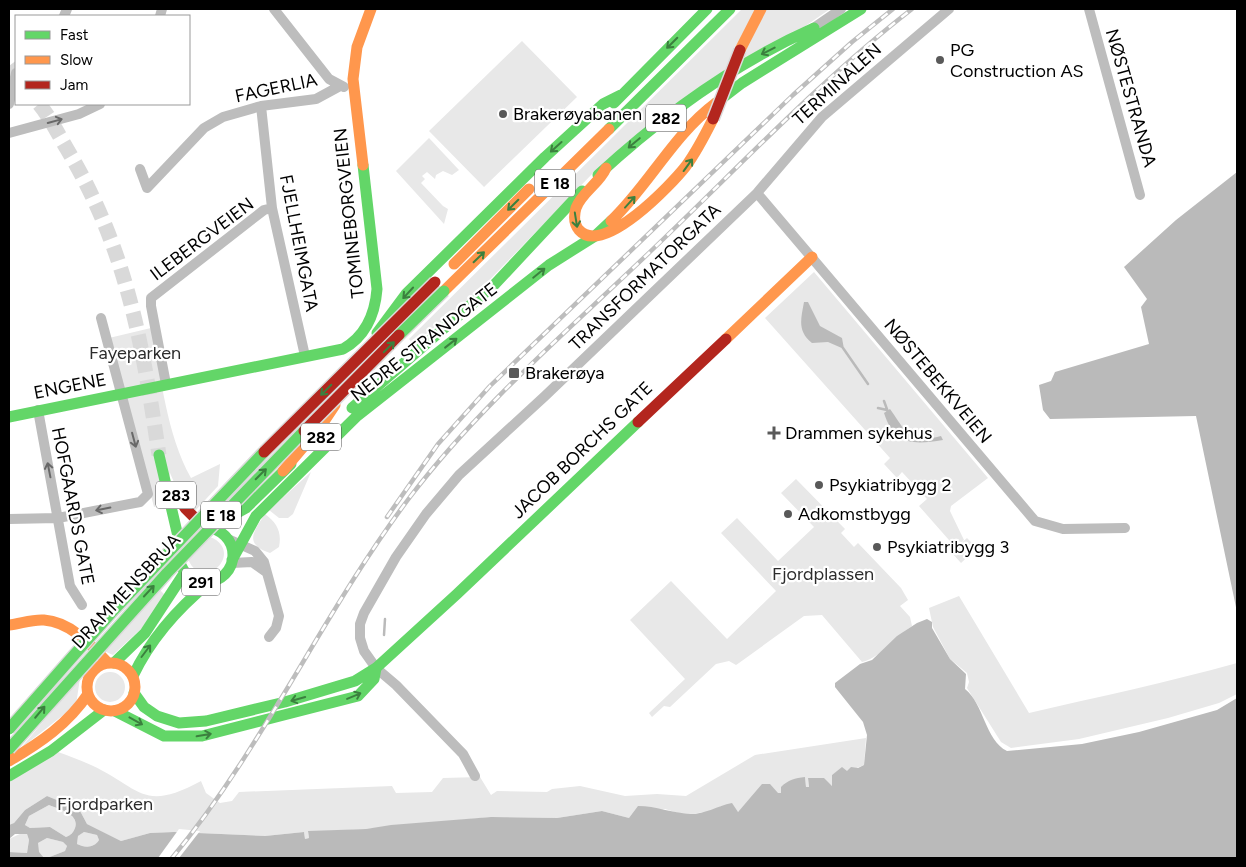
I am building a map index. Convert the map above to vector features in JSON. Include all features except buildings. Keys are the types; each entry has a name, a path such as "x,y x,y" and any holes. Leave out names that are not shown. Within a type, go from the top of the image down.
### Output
{"main road":[{"name":"TOMINEBORGVEIEN","path":"255,366 343,349 356,341 371,318 376,301 374,259 353,87 356,53 363,27 371,9"},
{"name":"E 18","path":"283,471 285,466 321,426 359,359 406,294 545,157 604,104 621,96 707,9"},
{"name":"DRAMMENSBRUA","path":"9,749 88,657 188,549 730,9"},
{"name":"E 18","path":"606,168 603,178 581,201 575,212 578,228 585,234 595,236 633,218 661,196 691,161 713,119 740,50 761,9"},
{"name":"282","path":"431,340 438,339 458,326 473,326 474,315 511,282 539,248 541,235 606,168 643,136 714,83 742,65 851,9"},
{"name":"282","path":"595,236 628,205 682,136 706,110 742,83 861,9"},
{"name":"DRAMMENSBRUA","path":"9,729 96,628 179,539 621,96"},
{"name":"NEDRE STRANDGATE","path":"208,528 246,508 358,402 495,284 541,235"},
{"name":"NEDRE STRANDGATE","path":"232,561 256,516 370,405 549,265 595,236"},
{"name":"JACOB BORCHS GATE","path":"134,693 144,707 162,719 179,723 206,721 286,702 345,685 376,668 457,594 812,257"},
{"name":"ENGENE","path":"9,416 255,366"},
{"name":"283","path":"180,545 159,455 175,494 185,508 208,528"},
{"path":"208,528 220,532 228,539"},
{"name":"291","path":"208,528 190,532 180,545 179,560 185,572 199,582 210,582"},
{"name":"291","path":"134,693 133,676 140,658 176,613 210,582 221,577 232,561 232,549 228,539"},
{"name":"291","path":"92,671 100,665 111,663 130,651 160,613 185,572"},
{"path":"9,625 52,621 68,628 90,643 111,663 125,667 133,676"},
{"path":"82,639 92,671 87,682 88,694 94,704 109,710"},
{"name":"JACOB BORCHS GATE","path":"109,710 164,736 202,736 358,696 374,679 376,668"},
{"path":"9,776 36,760 109,710 128,704 134,693"},
{"path":"9,761 65,723 79,709 88,694"}],"street":[{"path":"274,9 329,79 340,86 353,87"},
{"path":"812,29 841,9"},
{"name":"TERMINALEN","path":"757,193 822,117 949,9"},
{"name":"NØSTESTRANDA","path":"1089,9 1140,195"},
{"path":"9,104 15,77"},
{"name":"FAGERLIA","path":"140,169 146,188 204,128 223,117 261,106 316,99 340,86"},
{"path":"9,133 79,114 98,105"},
{"name":"FJELLHEIMGATA","path":"261,106 272,208 305,356"},
{"name":"NØSTEBEKKVEIEN","path":"757,193 1035,521 1063,529 1124,528"},
{"name":"TRANSFORMATORGATA","path":"376,668 364,651 360,638 360,624 364,613 396,557 426,514 459,475 545,396 757,193"},
{"name":"ILEBERGVEIEN","path":"166,384 151,298 264,210 272,208"},
{"path":"9,519 58,518 140,502 146,498 148,491 101,318"},
{"name":"HOFGAARDS GATE","path":"38,410 70,586 82,605"},
{"path":"228,539 261,556 279,616 276,628 269,637"},
{"path":"232,561 252,562 266,572"},
{"path":"376,668 446,735 463,754 475,776"}],"green space":[{"path":"742,9 830,9 593,173 471,299 413,344 409,339"},
{"name":"Brakerøyabanen","path":"522,41 577,97 484,187 429,131"},
{"path":"429,138 459,170 452,175 443,171 436,175 435,179 427,172 422,176 425,179 421,183 448,209 444,224 396,171"},
{"path":"814,272 988,478 951,506 950,511 964,540 957,547 967,538 977,548 961,563 952,553 956,548 919,506 927,499 902,472 897,478 884,464 890,458 765,318"},
{"name":"Fayeparken","path":"151,328 170,424 191,478 220,464 218,486 195,511 177,489 170,473 166,504 154,507 109,338"},
{"path":"311,472 293,514 288,518 279,518 269,510"},
{"name":"Fjordplassen","path":"796,479 845,529 841,533 854,547 858,543 901,588 908,600 900,606 910,617 912,626 876,656 862,662 822,615 804,616 736,665 729,661 716,664 670,707 664,706 652,717 649,713 685,679 630,620 671,581 727,639 776,591 721,533 737,518 778,561 814,527 781,493"},
{"path":"265,514 278,528 280,537 279,547 270,553 256,546 253,536"},
{"path":"210,537 220,543 224,551 223,560 211,572 203,573 195,569 188,559"},
{"path":"160,590 165,595 142,628 113,655 104,651"},
{"path":"959,596 1029,713 1237,663 1237,694 1219,703 1168,718 1079,739 1011,748 1001,742 967,688 969,682 967,673 950,659 933,627 929,608"},
{"path":"110,672 121,676 125,687 121,698 110,702 99,698 95,687 99,676"},
{"path":"80,678 76,705 20,749"},
{"name":"Fjordparken","path":"866,738 864,765 847,772 842,768 832,775 832,786 827,782 808,778 809,788 806,787 805,777 781,793 748,801 738,812 721,806 713,811 690,814 665,809 629,818 602,811 557,818 491,817 366,829 308,832 309,838 305,839 304,832 265,836 174,832 150,833 121,841 87,824 79,809 47,796 25,810 14,823 9,825 9,782 58,752 91,765 143,794 153,796 166,795 201,781 206,793 220,803 232,801 239,792 392,786 396,793 432,792 443,778 480,777 491,795 497,791 547,792 552,789 580,786 625,796 657,794 686,796 755,755"},
{"path":"49,805 67,813 74,819 76,823 71,835 66,837 50,827 30,828 25,825 29,816"},
{"path":"84,832 97,835 99,840 95,845 83,846 77,844 78,836"},
{"path":"22,833 27,834 29,840 27,853 9,852 9,839"},
{"path":"47,838 63,842 67,846 65,851 43,858 38,852 38,843"}],"shaded area":[{"path":"1237,172 1237,612 1196,416 1050,419 1043,410 1039,385 1051,381 1055,372 1149,344 1141,307 1147,299 1124,267 1176,220"},
{"path":"804,302 808,302 820,326 842,338 844,349 828,342 812,343 807,338 801,324"},
{"path":"890,409 904,430 909,434 921,439 941,436 943,440 914,442 899,437 888,424 884,413"},
{"path":"927,619 932,622 932,628 950,659 966,674 965,689 976,703 989,731 1000,746 1007,751 1082,744 1139,732 1217,710 1237,698 1237,858 47,858 65,851 67,846 63,842 47,838 38,843 39,852 44,858 9,858 9,852 27,853 29,840 27,834 15,834 9,839 9,825 14,823 25,810 47,796 79,809 87,824 121,841 150,833 174,832 265,836 304,832 305,839 309,838 308,831 366,829 391,825 491,817 557,818 602,811 629,818 638,806 690,814 701,813 732,803 738,812 762,784 770,784 778,793 781,793 781,787 786,783 801,777 805,777 806,787 809,787 808,778 824,778 832,786 832,775 842,767 847,771 851,767 858,768 864,765 867,735 863,722 835,687 835,683 860,664 872,660 897,636","holes":["49,805 63,810 72,816 76,823 71,835 66,837 50,827 30,828 25,825 29,816","84,832 97,835 99,840 95,845 83,846 77,844 78,836"]}],"pier":[{"path":"179,829 200,831 179,858 158,858"}],"waterway":[{"path":"843,348 868,384"},
{"path":"884,401 888,412"},
{"path":"878,408 887,410"},
{"path":"384,635 385,619"}],"tunnel":[{"path":"9,66 15,74"},
{"path":"40,105 54,126 87,186 118,260 129,297 146,373 159,455"}],"railway":[{"path":"387,517 438,444 490,386 793,95 852,42 893,9"},
{"path":"172,858 236,771 349,586 379,541 437,463 527,368 812,95 878,36 912,9"}],"traffic: fast":[{"path":"614,103 707,9"},
{"path":"609,129 730,9"},
{"path":"716,103 742,83 861,9"},
{"path":"598,175 648,132 700,92 755,58 814,28"},
{"path":"377,333 406,294 545,157 603,104 621,95"},
{"path":"9,417 343,349 351,344 368,324 374,308 377,289 363,165"},
{"path":"352,408 495,284 582,191"},
{"path":"232,560 256,516 356,417 549,265 595,236 611,221"},
{"path":"399,335 444,291"},
{"path":"134,693 144,707 157,716 179,723 206,721 285,702 355,681 376,668 457,594 638,422"},
{"path":"9,749 167,573 304,431"},
{"path":"9,729 111,613 264,452"},
{"path":"159,455 180,545"},
{"path":"214,526 246,508 291,464"},
{"path":"201,528 211,528 221,532 229,540 233,555 229,570 221,578 211,582 201,582 191,578 183,570 179,560 179,550 183,540 191,532 201,528"},
{"path":"114,663 145,633 185,572"},
{"path":"133,676 148,649 166,624 210,582"},
{"path":"115,711 164,736 202,736 358,696 374,679 376,668"},
{"path":"9,776 51,751 104,710"}],"traffic: slow":[{"path":"363,165 353,79 357,47 371,9"},
{"path":"740,50 761,9"},
{"path":"611,221 625,207 687,130 716,103"},
{"path":"606,168 599,179 582,197 575,211 577,228 590,236 604,234 620,226 636,215 667,187 686,166 713,119"},
{"path":"444,291 609,129"},
{"path":"454,264 529,189"},
{"path":"726,339 812,257"},
{"path":"283,471 321,426 335,405"},
{"path":"9,625 40,620 63,625 80,636 108,663"},
{"path":"106,663 116,663 128,670 135,682 135,687 135,692 128,704 116,711 106,711 98,707 91,700 87,692 87,682 91,674 98,667 106,663"},
{"path":"9,761 53,732 72,715 88,694"}],"traffic: jam":[{"path":"713,119 740,50"},
{"path":"264,452 435,282"},
{"path":"304,431 399,335"},
{"path":"638,422 726,339"},
{"path":"173,488 185,508 205,528"}],"place":[{"name":"PG Construction AS","path":"940,60"},
{"name":"Brakerøyabanen","path":"503,114"},
{"name":"Brakerøya","path":"514,373"},
{"name":"Drammen sykehus","path":"774,433"},
{"name":"Psykiatribygg 2","path":"819,485"},
{"name":"Adkomstbygg","path":"788,514"},
{"name":"Psykiatribygg 3","path":"877,547"}]}
